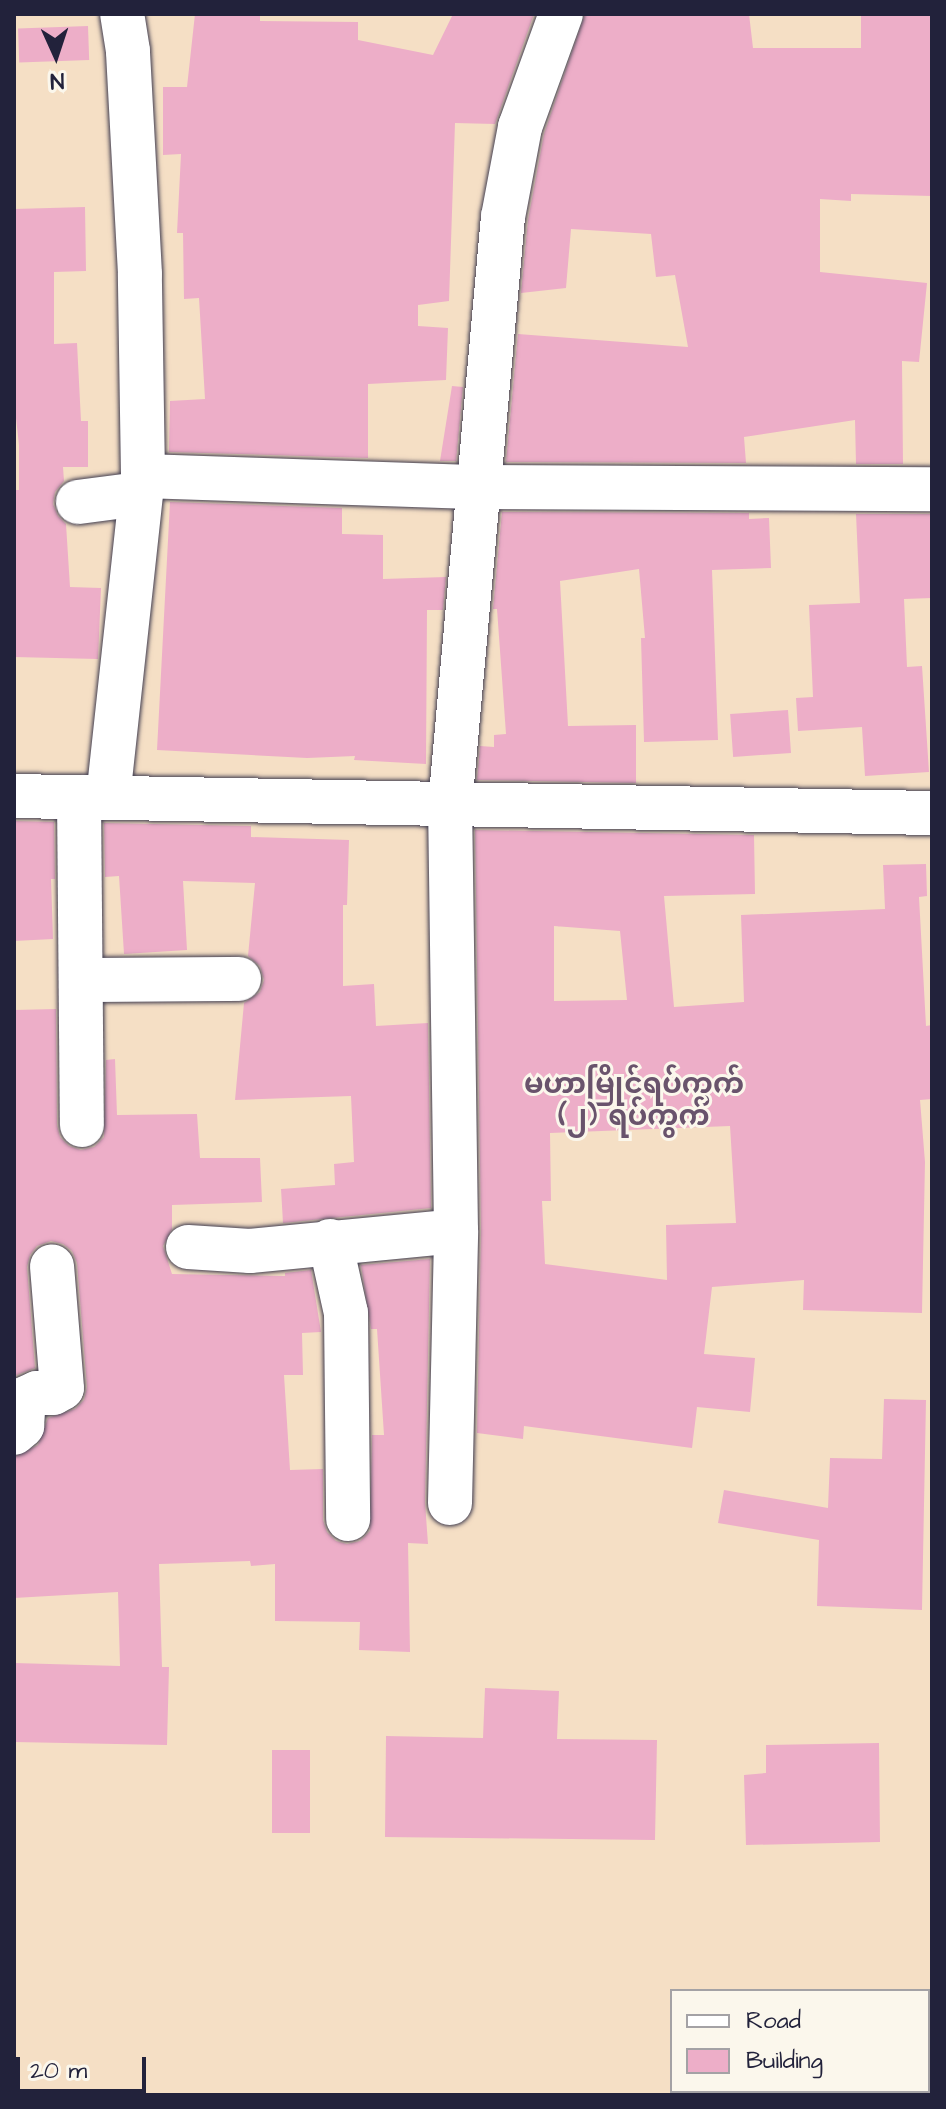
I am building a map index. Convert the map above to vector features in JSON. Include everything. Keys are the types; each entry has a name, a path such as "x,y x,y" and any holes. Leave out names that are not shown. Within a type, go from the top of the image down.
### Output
{"street":[{"path":"82,1125 81,980 94,797 141,485 140,274 128,51 122,14"},
{"path":"450,1503 456,1231 450,806 503,217 520,127 561,14"},
{"path":"78,502 141,485 932,489"},
{"path":"14,796 932,813"},
{"path":"81,980 239,979"},
{"path":"188,1247 250,1251 456,1231"},
{"path":"330,1241 347,1325 348,1519"},
{"path":"14,1433 22,1426 24,1399 62,1388 52,1266"}],"building":[{"path":"195,14 260,14 260,21 358,22 358,40 433,55 453,14 534,14 495,124 455,123 449,301 418,305 418,326 448,328 446,380 368,384 368,458 169,452 170,401 205,399 199,298 184,299 183,233 177,233 181,154 163,155 163,87 187,87"},
{"path":"585,14 749,14 753,48 861,48 861,14 932,14 932,196 851,194 851,201 820,199 820,272 927,283 919,362 902,361 903,464 856,464 855,420 744,437 746,463 506,462 518,334 688,347 675,275 656,277 651,234 571,229 566,288 521,293 528,220 544,134"},
{"path":"88,26 89,60 19,62 18,28"},
{"path":"85,207 86,271 54,272 54,344 77,343 81,421 88,421 88,467 63,467 64,481 55,492 53,504 66,524 70,587 101,588 98,659 14,657 14,490 19,490 19,445 14,400 14,209"},
{"path":"452,386 463,387 456,461 440,461"},
{"path":"170,502 342,508 342,534 383,535 383,579 446,577 443,610 427,610 426,764 354,760 355,756 307,758 157,750"},
{"path":"502,512 749,513 749,519 769,518 771,568 712,570 718,740 644,742 641,638 645,638 639,569 560,581 568,726 636,725 636,783 477,780 480,746 494,747 494,735 506,734 497,609 493,609"},
{"path":"856,514 930,514 932,598 904,599 907,667 922,666 929,772 865,776 862,727 798,731 796,698 813,697 809,605 860,603"},
{"path":"788,710 791,753 733,757 730,714"},
{"path":"14,821 54,822 55,879 51,879 53,939 14,941"},
{"path":"104,823 251,826 251,837 349,840 347,905 343,905 343,986 374,984 376,1026 428,1023 431,1208 283,1223 281,1189 335,1185 334,1164 354,1162 351,1096 235,1100 244,1003 260,992 264,980 260,966 248,956 255,883 183,881 187,950 124,954 119,876 105,877"},
{"path":"475,830 754,835 755,894 664,896 674,1007 744,1002 741,915 885,909 883,865 926,864 927,896 919,897 926,1026 932,1025 932,1099 920,1100 925,1162 922,1313 803,1310 804,1280 712,1287 704,1354 755,1358 750,1412 697,1407 692,1448 524,1426 523,1439 477,1433 481,1231","holes":["554,926 620,931 627,1000 554,1001","730,1126 736,1223 666,1225 667,1280 545,1264 542,1201 551,1201 550,1133"]},
{"path":"56,1009 57,1125 60,1137 69,1146 81,1150 94,1147 104,1137 106,1060 115,1059 117,1115 197,1114 200,1158 260,1158 262,1202 172,1205 172,1229 163,1246 172,1274 285,1276 285,1273 311,1270 321,1332 302,1333 303,1375 284,1375 290,1470 323,1469 323,1520 327,1532 336,1541 347,1544 360,1541 370,1531 372,1435 384,1435 377,1329 371,1329 361,1265 430,1259 425,1502 428,1544 408,1543 410,1652 359,1650 360,1622 275,1621 275,1564 251,1566 250,1561 159,1564 162,1667 169,1667 167,1745 14,1742 14,1663 120,1666 118,1592 14,1598 14,1457 38,1445 48,1418 75,1409 84,1400 87,1387 77,1263 72,1251 63,1244 51,1241 37,1246 30,1255 27,1267 35,1368 14,1376 14,1010"},
{"path":"884,1399 926,1400 922,1610 817,1606 819,1540 718,1523 724,1490 828,1508 830,1458 882,1459"},
{"path":"485,1688 559,1691 557,1739 657,1740 655,1840 385,1837 386,1736 483,1738"},
{"path":"879,1743 880,1842 746,1845 744,1775 766,1773 766,1745"},
{"path":"272,1750 310,1750 310,1833 272,1833"}],"district":[{"name":"မဟာမြိုင်ရပ်ကွက် (၂) ရပ်ကွက်","path":"634,1101"}]}
